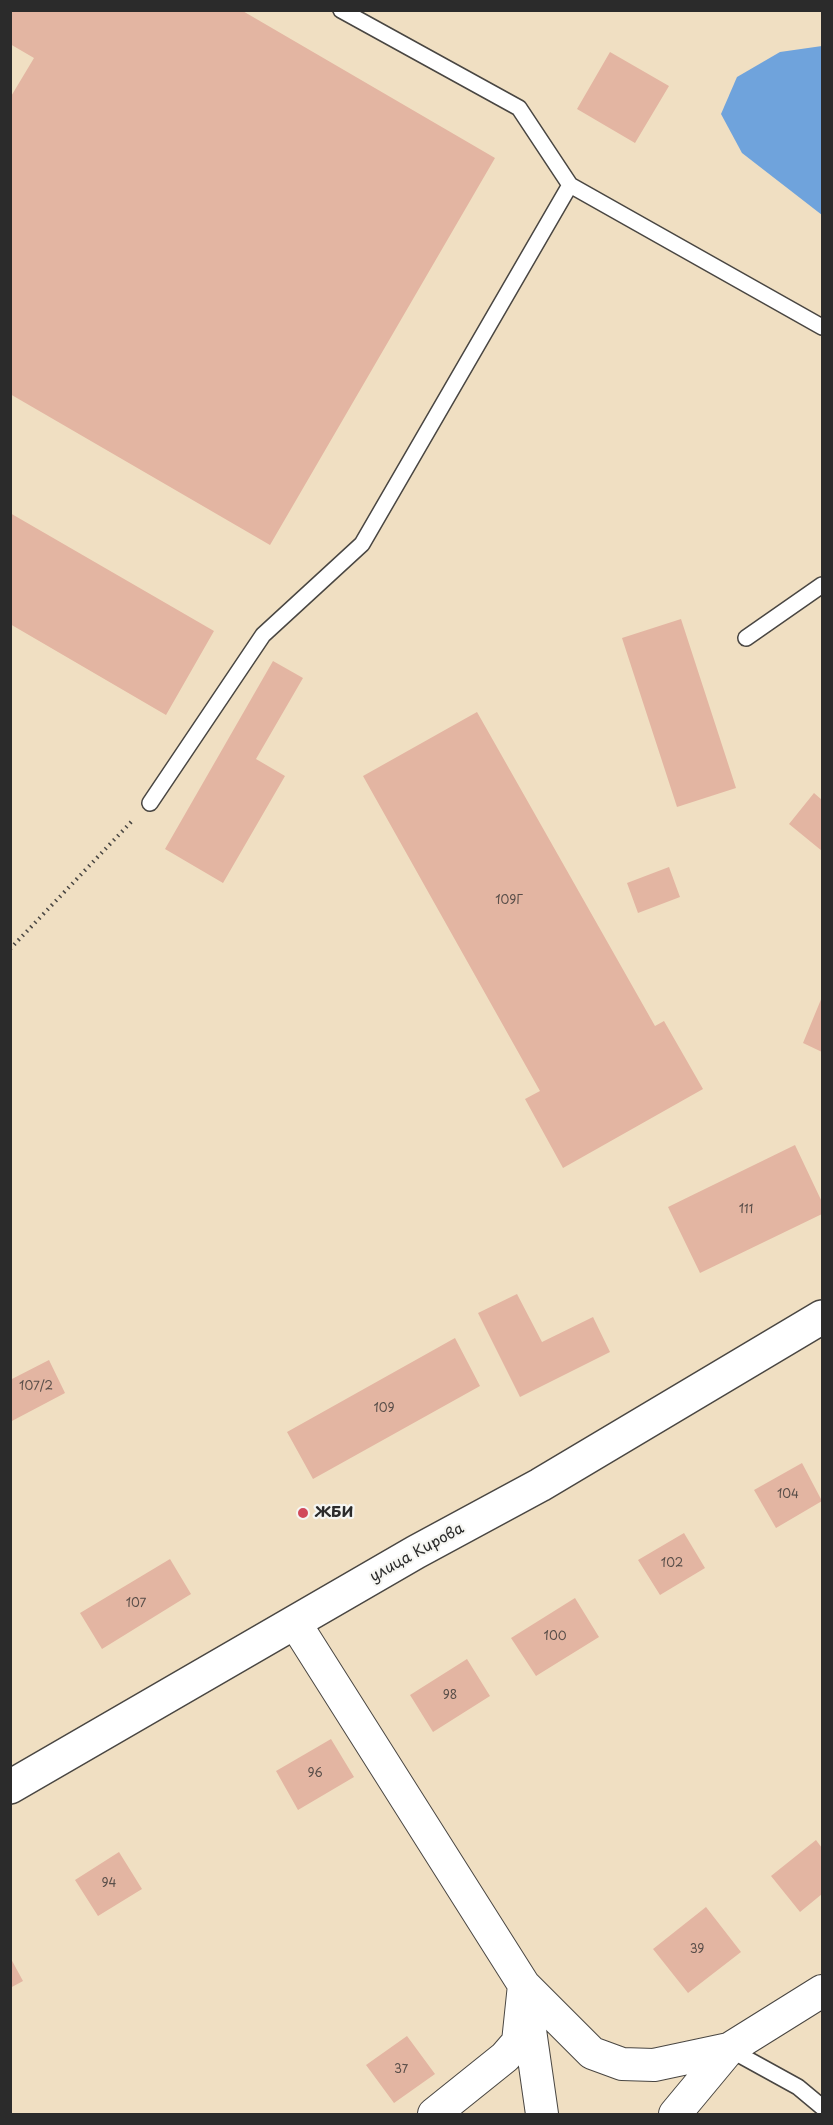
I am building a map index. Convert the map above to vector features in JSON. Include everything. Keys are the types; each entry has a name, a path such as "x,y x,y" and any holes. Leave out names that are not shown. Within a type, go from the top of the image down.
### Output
{"street":[{"name":"улица Кирова","path":"14,1778 295,1623 416,1552 540,1485 822,1317"},
{"path":"295,1623 524,1985 592,2053 622,2064 654,2065 729,2049"},
{"path":"434,2115 505,2057 518,2042 524,1985"},
{"path":"524,1985 542,2115"},
{"path":"675,2115 729,2049 822,1991"}],"lane":[{"path":"341,10 519,108 570,185 822,327"},
{"path":"150,802 263,635 362,544 570,185"},
{"path":"746,638 822,585"},
{"path":"729,2049 798,2087 822,2107"}],"path":[{"path":"10,949 150,802"}],"water":[{"path":"822,46 822,215 742,153 721,114 737,77 780,52"}],"building":[{"path":"10,10 241,10 495,158 270,545 10,394 10,98 34,58 10,44"},
{"path":"610,52 669,86 635,143 577,109"},
{"path":"10,513 214,631 166,715 10,624"},
{"path":"681,619 736,788 677,807 622,638"},
{"path":"273,661 303,678 256,759 285,776 223,883 165,849"},
{"path":"477,712 655,1026 664,1021 703,1089 563,1168 525,1099 540,1091 363,776"},
{"path":"814,793 822,800 822,851 789,824"},
{"path":"669,867 680,897 638,913 627,883"},
{"path":"822,997 822,1052 803,1043"},
{"path":"795,1145 822,1202 822,1214 700,1273 668,1207"},
{"path":"517,1294 542,1342 593,1317 610,1352 520,1397 478,1313"},
{"path":"455,1338 480,1386 313,1479 287,1432"},
{"path":"49,1360 65,1393 10,1422 10,1380"},
{"path":"802,1463 822,1501 776,1528 754,1490"},
{"path":"684,1533 705,1568 660,1595 638,1560"},
{"path":"170,1559 191,1594 102,1649 80,1613"},
{"path":"575,1598 599,1637 536,1676 511,1638"},
{"path":"467,1659 490,1696 433,1732 410,1695"},
{"path":"331,1739 354,1777 298,1810 276,1771"},
{"path":"816,1840 822,1848 822,1894 800,1912 771,1876"},
{"path":"119,1852 142,1889 98,1916 75,1880"},
{"path":"706,1907 741,1952 688,1993 653,1949"},
{"path":"10,1957 23,1981 10,1988"},
{"path":"407,2036 435,2074 394,2103 366,2065"}],"place":[{"name":"ЖБИ","path":"303,1513"}]}
